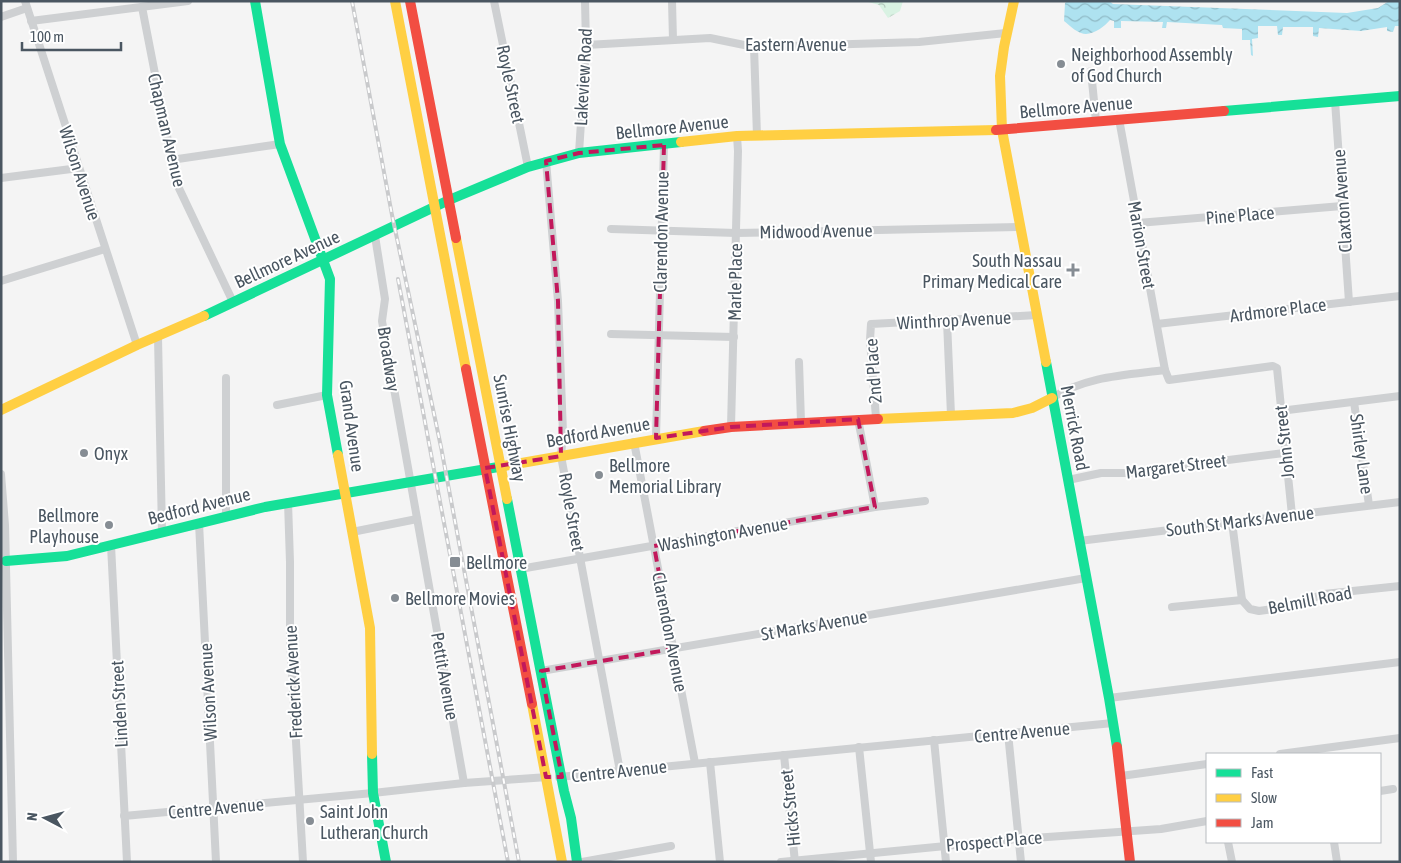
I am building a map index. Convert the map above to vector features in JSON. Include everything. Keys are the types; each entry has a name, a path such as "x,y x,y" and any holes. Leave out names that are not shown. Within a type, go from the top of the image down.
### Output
{"main road":[{"name":"Grand Avenue","path":"255,1 280,144 330,278 327,396 370,628 373,793 386,862"},
{"name":"Sunrise Highway","path":"395,1 562,862"},
{"name":"Sunrise Highway","path":"410,1 520,569 571,818 577,862"},
{"name":"Merrick Road","path":"1014,1 1006,33 1000,82 1002,130 1109,698 1121,776 1130,862"},
{"name":"Bellmore Avenue","path":"1,410 449,200 528,167 579,153 737,136 1002,130 1400,96"},
{"name":"Bedford Avenue","path":"6,561 67,556 288,502 562,456 656,438 732,427 1013,412 1032,408 1052,398"}],"street":[{"path":"31,21 188,1"},
{"name":"Royle Street","path":"494,1 528,167"},
{"name":"Lakeview Road","path":"579,153 586,45 585,1"},
{"path":"672,1 673,40"},
{"path":"1,17 26,5"},
{"name":"Wilson Avenue","path":"26,5 137,345"},
{"name":"Chapman Avenue","path":"142,7 176,182 233,302"},
{"name":"Eastern Avenue","path":"586,45 710,38 754,47 919,42 1006,33"},
{"path":"754,47 757,136"},
{"path":"1091,71 1096,121"},
{"name":"Claxton Avenue","path":"1335,101 1349,302"},
{"name":"Marion Street","path":"1119,119 1165,370"},
{"name":"Marle Place","path":"732,427 737,136"},
{"path":"171,160 280,144"},
{"name":"Clarendon Avenue","path":"656,438 664,145"},
{"name":"Royle Street","path":"546,161 558,301 563,433 562,456 620,771"},
{"path":"1,178 79,168"},
{"name":"Pine Place","path":"1138,223 1342,206"},
{"name":"Midwood Avenue","path":"611,229 736,233 1020,227"},
{"name":"Broadway","path":"375,236 385,298 382,321 410,481"},
{"path":"1,281 105,249"},
{"name":"Ardmore Place","path":"1157,324 1400,296"},
{"name":"Winthrop Avenue","path":"871,324 1037,315"},
{"path":"947,320 951,415"},
{"name":"2nd Place","path":"871,324 870,340 876,418"},
{"path":"611,334 734,338"},
{"path":"158,337 162,532"},
{"path":"799,362 801,422"},
{"name":"John Street","path":"1165,370 1169,380 1273,366 1277,368 1284,453 1292,515"},
{"path":"1052,398 1066,389 1095,379 1165,370"},
{"path":"226,378 226,516"},
{"path":"277,405 327,396"},
{"path":"1280,411 1400,396"},
{"name":"Shirley Lane","path":"1354,402 1369,505"},
{"path":"858,419 875,507"},
{"name":"Clarendon Avenue","path":"634,442 695,763"},
{"name":"Margaret Street","path":"1068,480 1101,473 1125,473 1284,453"},
{"path":"1,474 6,561 6,701 13,862"},
{"name":"Pettit Avenue","path":"410,481 464,783"},
{"name":"Washington Avenue","path":"520,569 875,507 926,501"},
{"name":"Frederick Avenue","path":"288,502 290,638 303,862"},
{"name":"South St Marks Avenue","path":"1079,541 1400,502"},
{"path":"352,532 417,519"},
{"name":"Belmill Road","path":"1232,522 1242,600 1250,608 1260,610 1287,607 1324,594 1400,586"},
{"name":"Wilson Avenue","path":"199,523 216,862"},
{"name":"Linden Street","path":"111,545 126,862"},
{"name":"St Marks Avenue","path":"541,672 1086,578"},
{"path":"1172,607 1242,600"},
{"path":"1109,698 1400,662"},
{"name":"Centre Avenue","path":"124,816 464,783 562,777 1113,723"},
{"path":"1008,733 1021,862"},
{"path":"1288,753 1400,738"},
{"path":"934,740 946,862"},
{"path":"859,747 871,862"},
{"name":"Hicks Street","path":"784,755 795,861"},
{"path":"710,762 720,862"},
{"path":"1121,776 1206,764"},
{"path":"1381,791 1393,789"},
{"name":"Prospect Place","path":"781,862 1018,838 1161,829 1206,821"},
{"path":"1228,843 1232,862"},
{"path":"1334,843 1337,862"},
{"path":"582,862 671,846"}],"highlighted area":[{"path":"664,145 656,438 731,427 858,419 875,507 654,546 673,649 541,671 562,777 546,777 485,468 561,456 558,301 546,161 579,153"}],"green space":[{"path":"865,1 903,1 900,11 888,18 879,5"}],"water":[{"path":"1067,1 1109,1 1113,4 1347,13 1378,8 1389,1 1400,1 1400,26 1395,26 1393,32 1387,31 1387,27 1361,31 1319,28 1318,37 1313,36 1313,27 1283,27 1282,35 1278,35 1277,26 1258,26 1258,38 1252,39 1253,56 1251,55 1250,40 1242,40 1242,29 1223,28 1222,25 1167,22 1166,28 1162,28 1163,22 1121,21 1121,28 1114,28 1114,21 1110,20 1101,28 1089,34 1081,33 1064,21 1065,3"}],"railway":[{"path":"352,1 392,215 441,447 519,862"},
{"path":"398,279 508,862"}],"traffic: fast":[{"path":"255,1 280,144 330,279 327,395 338,455"},
{"path":"1224,111 1400,96"},
{"path":"204,316 449,200 528,167 579,153 681,142"},
{"path":"1046,362 1117,747"},
{"path":"6,561 67,556 265,507 504,466"},
{"path":"507,499 564,791 571,818 577,862"},
{"path":"372,754 373,793 386,862"}],"traffic: slow":[{"path":"395,1 466,369"},
{"path":"1014,1 1000,76 1002,130 1046,362"},
{"path":"681,142 737,136 996,130"},
{"path":"456,238 507,499"},
{"path":"1,410 137,345 204,316"},
{"path":"878,419 1013,413 1032,408 1052,398"},
{"path":"504,466 704,431"},
{"path":"338,455 370,628 372,754"},
{"path":"532,704 562,862"}],"traffic: jam":[{"path":"410,1 456,238"},
{"path":"996,130 1224,111"},
{"path":"466,369 532,704"},
{"path":"704,431 731,427 878,419"},
{"path":"1117,747 1130,862"}],"place":[{"name":"Neighborhood Assembly of God Church","path":"1061,64"},
{"name":"South Nassau Primary Medical Care","path":"1073,270"},
{"name":"Onyx","path":"84,453"},
{"name":"Bellmore Memorial Library","path":"599,475"},
{"name":"Bellmore Playhouse","path":"109,525"},
{"name":"Bellmore","path":"455,562"},
{"name":"Bellmore Movies","path":"395,598"},
{"name":"Saint John Lutheran Church","path":"310,821"}]}
